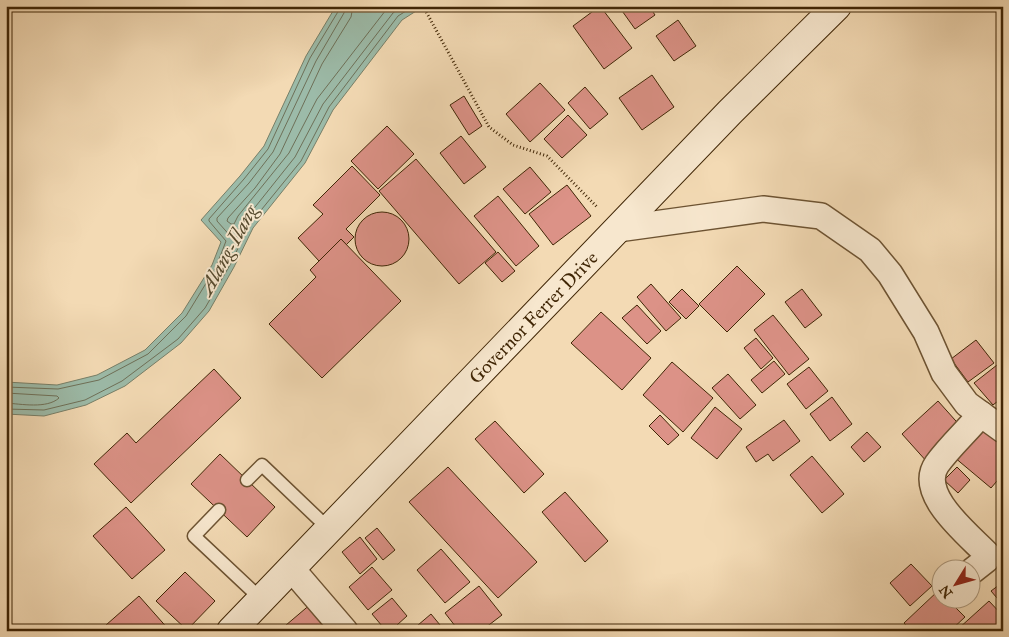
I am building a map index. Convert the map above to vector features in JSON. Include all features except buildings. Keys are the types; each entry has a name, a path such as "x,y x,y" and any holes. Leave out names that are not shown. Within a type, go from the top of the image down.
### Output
{"main road":[{"name":"Governor Ferrer Drive","path":"231,631 730,112 837,6"}],"street":[{"path":"618,229 763,209 821,216 870,250 890,274 926,332 944,373 967,404 1003,430"},
{"path":"981,414 936,466 931,484 941,507 988,555 982,563"},
{"path":"291,568 345,631"}],"lane":[{"path":"247,480 262,465 329,529"},
{"path":"219,510 194,536 261,599"}],"path":[{"path":"423,6 489,127 513,145 547,156 618,229"}],"water":[{"name":"Alang-Ilang","path":"336,6 424,6 402,20 333,110 305,163 253,228 209,311 181,343 125,386 86,405 44,416 6,414 6,382 57,385 97,375 145,350 182,313 212,265 221,242 201,220 264,146 306,56"}]}
